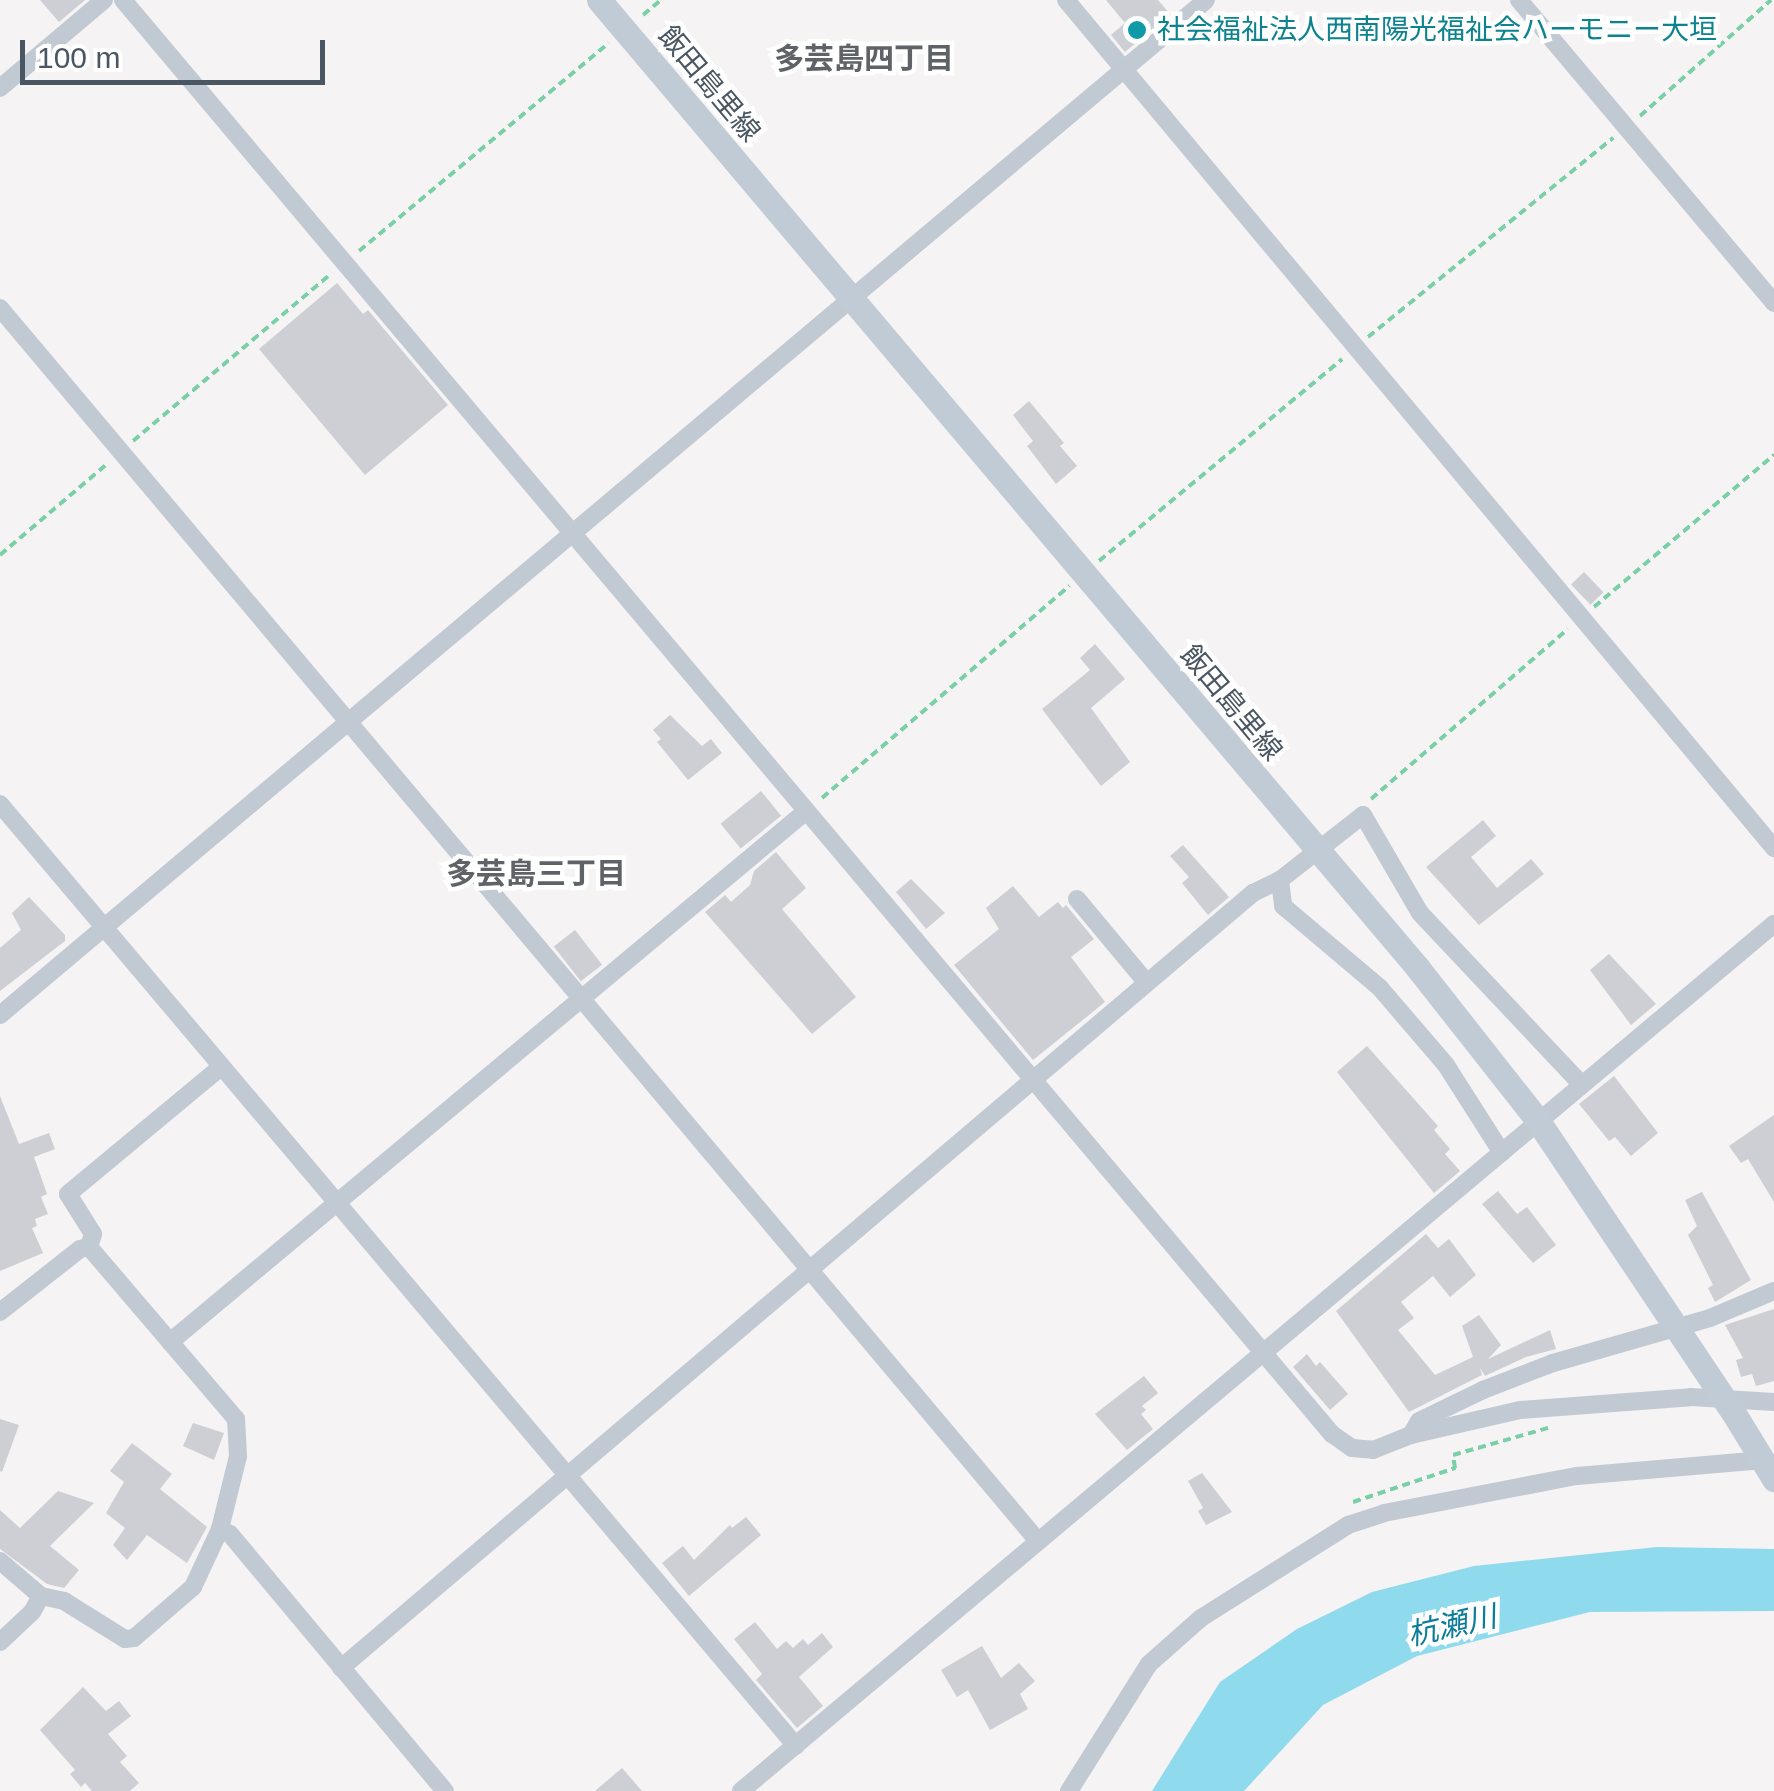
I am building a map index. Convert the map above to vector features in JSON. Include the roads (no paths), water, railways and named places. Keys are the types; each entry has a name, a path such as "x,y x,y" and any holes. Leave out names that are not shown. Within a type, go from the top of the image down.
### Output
{"main road":[{"name":"飯田島里線","path":"599,0 1417,967 1538,1121 1769,1469"}],"street":[{"path":"0,88 104,0"},
{"path":"123,0 1031,1082 1332,1434 1352,1448 1373,1450 1412,1435 1520,1410 1690,1397 1774,1402"},
{"path":"1066,0 1774,848"},
{"path":"0,1016 1206,0"},
{"path":"1518,0 1774,303"},
{"path":"0,308 1038,1541"},
{"path":"0,804 796,1746"},
{"path":"170,1342 805,812"},
{"path":"341,1668 1253,892 1280,880 1363,815 1420,913 1582,1085"},
{"path":"1280,880 1283,906 1380,988 1446,1065 1502,1153"},
{"path":"1077,899 1147,983"},
{"path":"742,1791 1774,924"},
{"path":"89,1247 93,1234 68,1194 220,1067"},
{"path":"0,1312 80,1248 89,1247"},
{"path":"0,1561 40,1596 64,1601 125,1639 134,1638 193,1587 220,1530 238,1456 236,1419 89,1247"},
{"path":"1412,1435 1418,1421 1483,1390 1553,1363 1710,1318 1774,1291"},
{"path":"1068,1791 1148,1664 1201,1618 1348,1525 1384,1513 1577,1476 1769,1469"},
{"path":"220,1530 230,1534 444,1791"},
{"path":"0,1642 32,1612 40,1596"}],"water":[{"name":"杭瀬川","path":"1657,1547 1774,1549 1774,1611 1590,1612 1417,1656 1323,1705 1244,1791 1152,1791 1220,1682 1297,1629 1372,1592 1474,1566"}],"place":[{"name":"社会福祉法人西南陽光福祉会ハーモニー大垣","path":"1137,30"}],"district":[{"name":"多芸島四丁目","path":"864,59"},
{"name":"多芸島三丁目","path":"536,874"}]}
